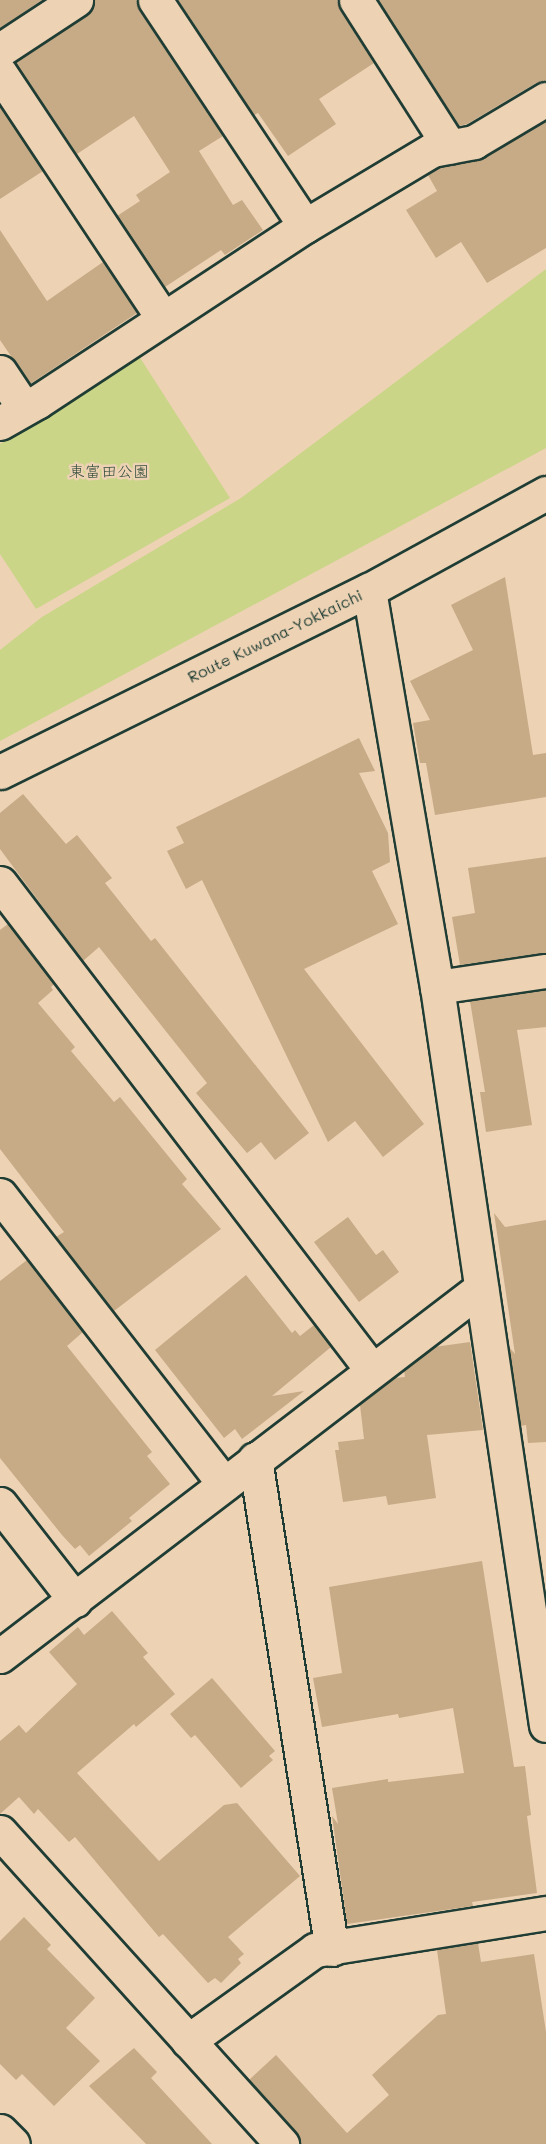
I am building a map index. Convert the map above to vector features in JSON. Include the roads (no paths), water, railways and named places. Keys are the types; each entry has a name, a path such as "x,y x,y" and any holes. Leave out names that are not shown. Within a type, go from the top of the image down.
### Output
{"street":[{"path":"0,50 76,0"},
{"path":"155,0 305,226"},
{"path":"356,0 450,147"},
{"path":"0,74 163,318"},
{"path":"0,372 12,415 305,226 432,150 474,142 546,99"},
{"name":"Route Kuwana-Yokkaichi","path":"0,772 369,590 546,493"},
{"path":"369,590 437,987 546,1725"},
{"path":"0,883 372,1370"},
{"path":"437,987 546,970"},
{"path":"0,1195 224,1484"},
{"path":"0,1656 481,1288"},
{"path":"255,1459 332,1949"},
{"path":"0,1504 75,1600"},
{"path":"0,1832 282,2144"},
{"path":"188,2041 315,1950 546,1913"},
{"path":"0,2131 13,2144"}],"park label":[{"name":"東富田公園","path":"109,471"}]}
